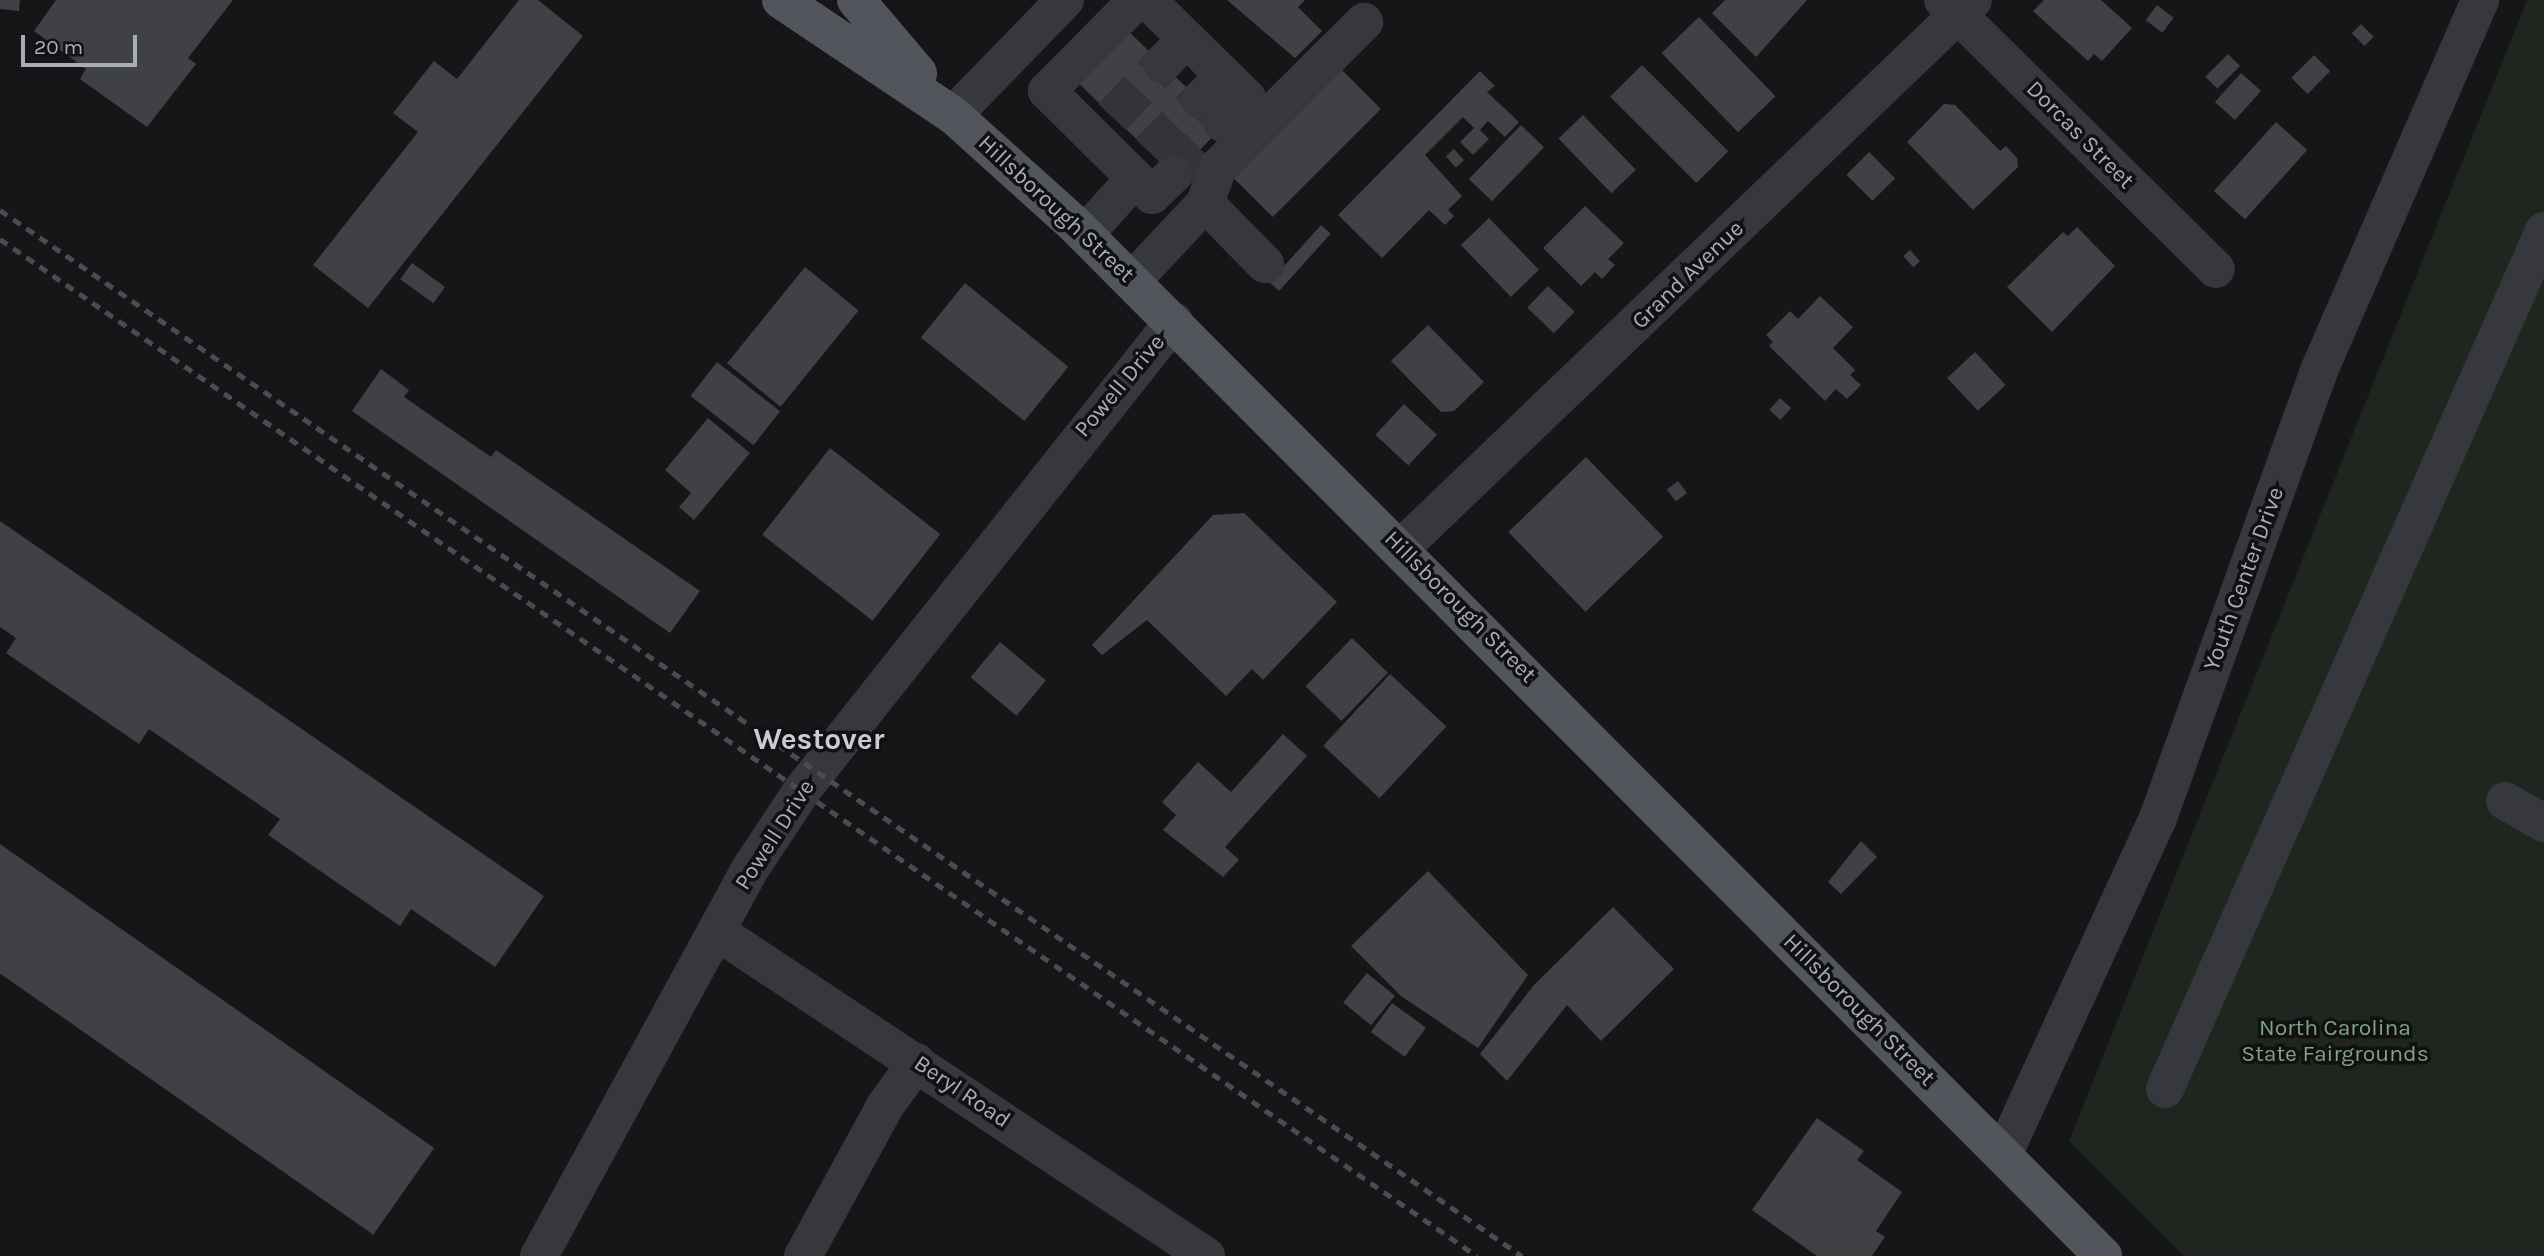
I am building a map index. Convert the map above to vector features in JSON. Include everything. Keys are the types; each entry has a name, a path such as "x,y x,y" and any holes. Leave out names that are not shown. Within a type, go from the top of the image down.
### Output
{"main road":[{"name":"Hillsborough Street","path":"781,0 953,115 1085,234 1401,548 2103,1256"},
{"path":"856,0 953,115"}],"street":[{"path":"953,115 1065,0"},
{"path":"1085,234 1147,170 1103,127 1046,91 1137,0"},
{"path":"1147,0 1174,52 1216,100"},
{"name":"Youth Center Drive","path":"2003,1155 2158,818 2318,373 2480,0"},
{"name":"Dorcas Street","path":"1959,5 2216,269"},
{"name":"Grand Avenue","path":"1401,548 1959,5"},
{"path":"1132,281 1205,202 1218,167 1364,22"},
{"path":"1023,43 1060,78"},
{"path":"1205,202 1265,264"},
{"path":"2165,1089 2544,231"},
{"name":"Powell Drive","path":"539,1256 766,844 852,723 1174,321"},
{"path":"2505,801 2544,823"},
{"name":"Beryl Road","path":"716,931 1206,1256"},
{"path":"803,1256 885,1106 916,1062"}],"green space":[{"name":"North Carolina State Fairgrounds","path":"2527,0 2544,0 2544,1256 2184,1256 2069,1141"}],"building":[{"path":"0,0 20,0 19,11 0,9"},
{"path":"56,0 233,0 188,58 196,64 147,127 80,79 86,69 34,31"},
{"path":"519,0 538,0 583,36 368,308 313,265 418,132 393,113 434,61 457,79"},
{"path":"1227,0 1305,0 1298,7 1322,31 1295,58"},
{"path":"1725,0 1807,0 1756,57 1712,13"},
{"path":"2044,0 2101,0 2132,28 2102,61 2094,54 2088,61 2033,11"},
{"path":"2157,5 2174,18 2162,33 2146,20"},
{"path":"1699,17 1775,96 1738,132 1662,53"},
{"path":"2361,24 2374,37 2365,46 2352,33"},
{"path":"1124,27 1225,124 1175,176 1074,79"},
{"path":"2228,54 2240,66 2217,89 2205,77"},
{"path":"2314,55 2330,71 2308,94 2291,78"},
{"path":"1642,65 1728,151 1696,183 1610,97"},
{"path":"1342,70 1381,109 1273,217 1234,178"},
{"path":"1480,71 1495,86 1487,92 1519,122 1505,137 1488,121 1480,130 1489,139 1473,155 1460,142 1474,128 1463,117 1425,155 1462,196 1448,210 1454,216 1445,225 1429,210 1382,258 1338,215"},
{"path":"2241,73 2261,91 2235,120 2215,102"},
{"path":"1944,104 1955,105 2000,151 2006,146 2017,158 2018,167 1973,210 1907,142"},
{"path":"1583,115 1636,170 1611,193 1559,139"},
{"path":"2276,122 2307,150 2245,219 2214,191"},
{"path":"1521,125 1544,147 1492,201 1469,179"},
{"path":"1454,149 1464,160 1456,168 1446,156"},
{"path":"1869,152 1895,178 1873,201 1846,175"},
{"path":"1585,206 1624,243 1608,259 1615,265 1602,279 1595,272 1581,286 1543,248"},
{"path":"1489,218 1539,270 1511,297 1461,245"},
{"path":"1321,225 1331,234 1279,291 1269,282"},
{"path":"2077,227 2115,266 2052,332 2007,287 2063,232 2068,236"},
{"path":"1910,250 1920,261 1913,267 1903,256"},
{"path":"412,263 445,287 433,303 400,279"},
{"path":"805,267 859,310 781,407 727,363"},
{"path":"965,283 1068,367 1024,421 921,337"},
{"path":"1548,286 1575,312 1554,333 1527,308"},
{"path":"1820,296 1853,327 1833,348 1855,370 1850,375 1861,385 1847,399 1836,389 1825,401 1769,346 1773,342 1766,335 1790,311 1798,319"},
{"path":"1428,325 1484,382 1454,411 1441,412 1391,361"},
{"path":"1975,352 2006,385 1978,411 1947,378"},
{"path":"717,362 780,411 754,445 691,396"},
{"path":"381,369 409,390 404,397 491,457 496,450 700,591 670,633 352,411"},
{"path":"1780,398 1791,408 1780,420 1769,410"},
{"path":"1404,404 1437,435 1408,465 1375,435"},
{"path":"708,418 750,453 694,520 679,507 691,493 665,470"},
{"path":"830,448 940,534 873,621 762,535"},
{"path":"1586,457 1663,537 1585,612 1508,532"},
{"path":"1678,481 1687,493 1676,501 1667,489"},
{"path":"1244,513 1337,602 1263,680 1252,669 1226,696 1147,620 1102,655 1092,645 1213,515"},
{"path":"0,521 544,896 495,967 411,909 400,926 268,835 280,819 149,729 139,744 6,653 16,638 0,627"},
{"path":"1352,638 1388,673 1341,721 1305,686"},
{"path":"1000,642 1046,681 1016,716 970,677"},
{"path":"1390,674 1446,727 1379,798 1323,746"},
{"path":"1283,734 1307,756 1225,847 1239,860 1223,877 1163,830 1176,815 1162,802 1198,762 1231,792"},
{"path":"1861,841 1877,857 1841,894 1828,882"},
{"path":"0,844 434,1148 373,1235 0,973"},
{"path":"1428,871 1528,975 1478,1048 1401,996 1351,946"},
{"path":"1613,907 1674,969 1601,1041 1567,1005 1507,1081 1480,1054 1534,985"},
{"path":"1367,973 1395,996 1371,1025 1343,1003"},
{"path":"1392,1003 1426,1028 1405,1057 1371,1032"},
{"path":"1817,1118 1864,1151 1857,1160 1902,1192 1876,1231 1885,1237 1872,1256 1817,1256 1752,1210"}],"tunnel":[{"path":"1112,117 1162,64"},
{"path":"1149,152 1200,100"},
{"path":"1173,175 1223,123"}],"railway":[{"path":"0,210 1522,1256"},
{"path":"0,239 1477,1256"}],"district":[{"name":"Westover","path":"819,739"}]}
